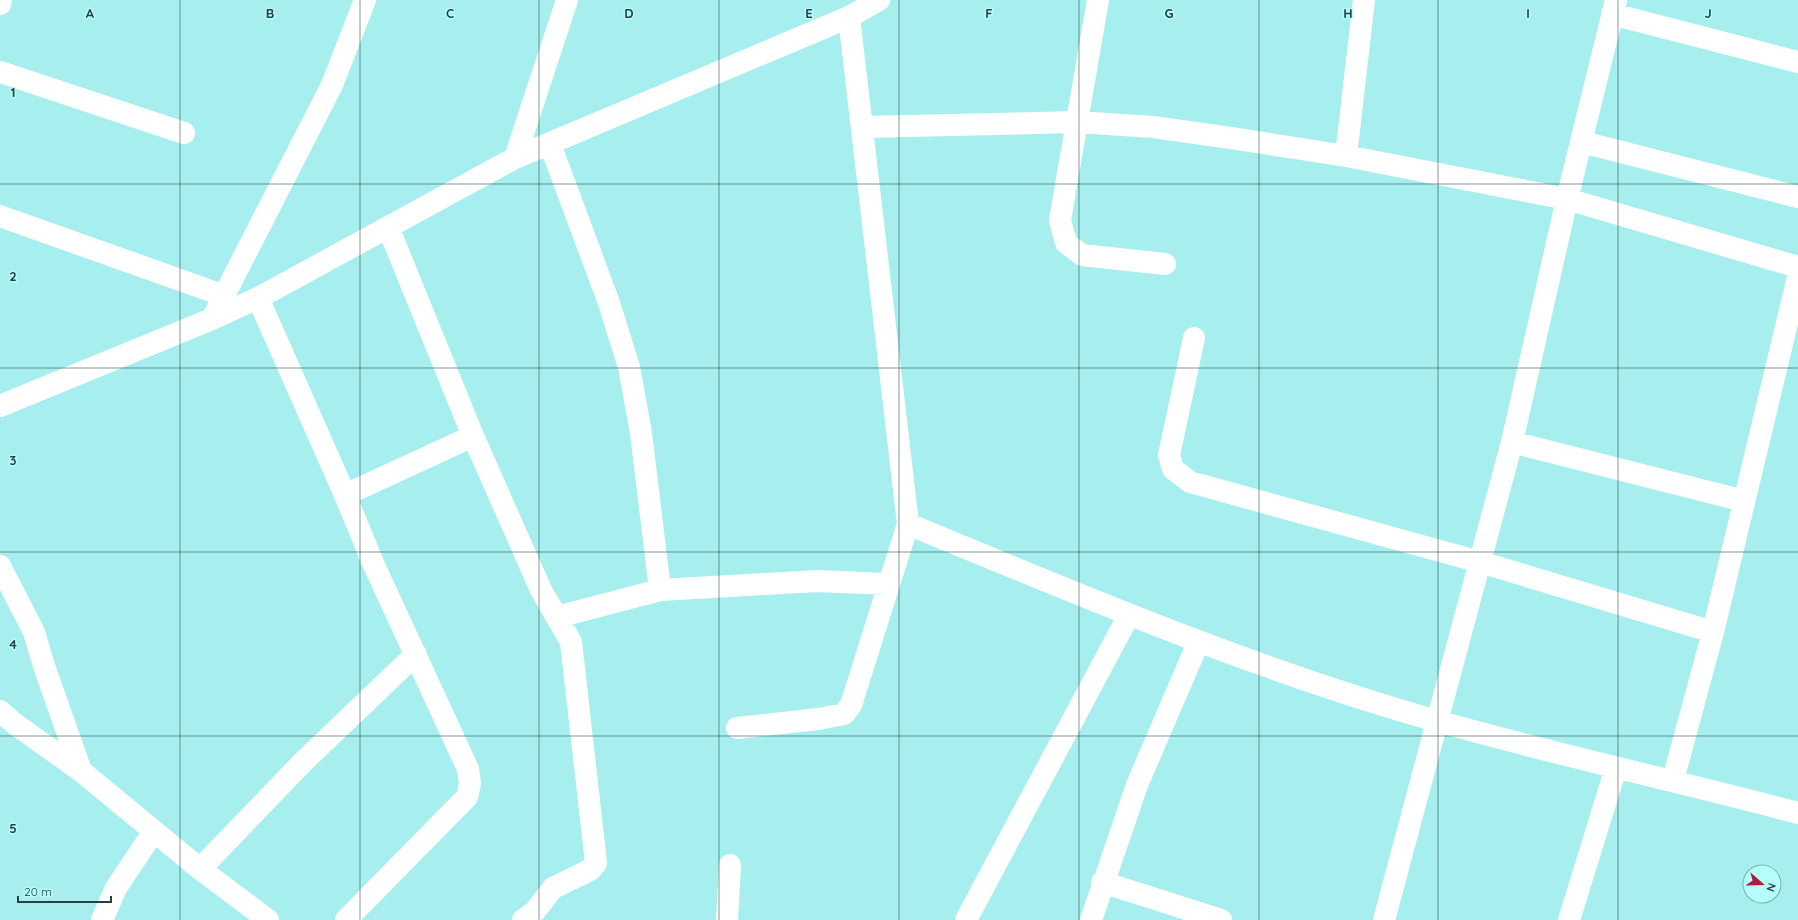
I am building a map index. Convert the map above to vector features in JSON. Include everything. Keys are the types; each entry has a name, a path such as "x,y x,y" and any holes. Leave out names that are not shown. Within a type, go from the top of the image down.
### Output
{"street":[{"path":"0,4 1,0"},
{"path":"212,319 332,85 365,0"},
{"path":"515,158 567,0"},
{"path":"0,406 212,319 258,298 515,158 848,17 879,0"},
{"path":"1098,0 1060,220 1066,243 1082,255 1165,264"},
{"path":"1346,156 1364,0"},
{"path":"1384,920 1436,721 1512,442 1567,199 1614,7 1798,62"},
{"path":"737,728 818,719 844,714 851,705 908,524 848,17"},
{"path":"0,72 184,133"},
{"path":"862,127 1077,122 1153,127 1346,156 1567,199 1798,267"},
{"path":"1582,142 1798,197"},
{"path":"550,144 610,303 630,367 641,433 660,590"},
{"path":"0,216 224,296"},
{"path":"388,227 473,436 541,590 572,642 596,863 590,870 553,888 535,911 523,920"},
{"path":"1673,780 1713,632 1798,277"},
{"path":"258,298 374,563 468,769 470,784 466,797 346,920"},
{"path":"1194,338 1170,455 1173,469 1190,482 1480,562 1713,632"},
{"path":"345,495 473,436"},
{"path":"1512,442 1744,501"},
{"path":"908,524 1198,643 1294,676 1436,721 1616,768 1673,780 1798,813"},
{"path":"0,566 34,632 44,666 81,770"},
{"path":"557,617 660,590 817,581 888,584"},
{"path":"966,920 1129,615"},
{"path":"1091,920 1102,882 1137,784 1198,643"},
{"path":"200,869 301,764 416,654"},
{"path":"0,711 15,724 81,770 200,869 268,920"},
{"path":"1569,920 1616,768"},
{"path":"102,920 116,888 154,831"},
{"path":"726,920 730,865"},
{"path":"1102,882 1221,920"}]}
